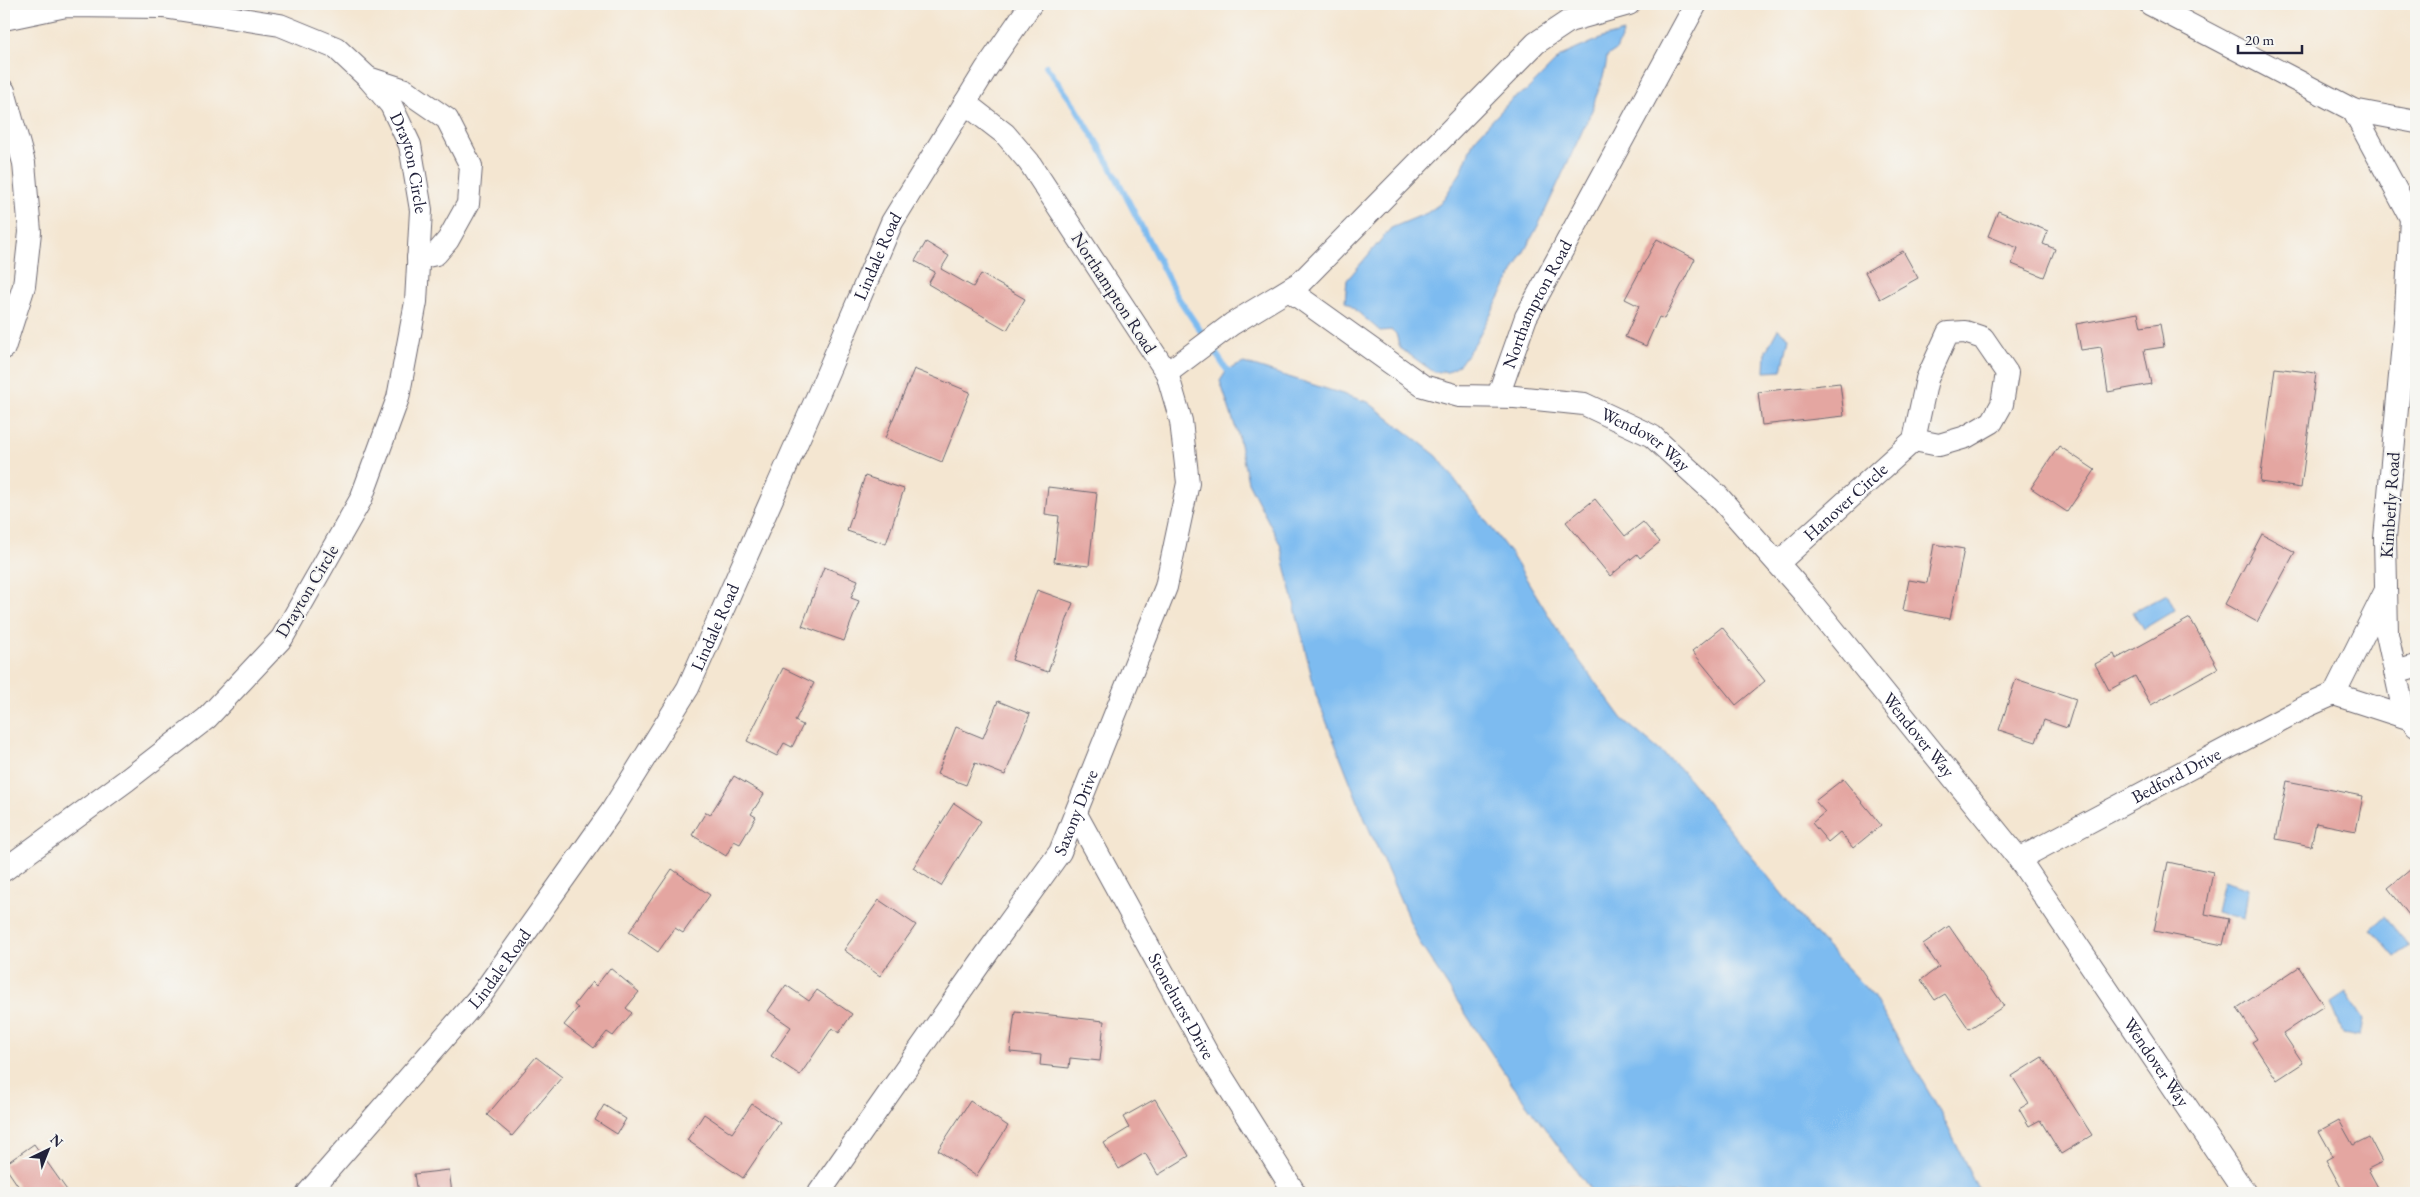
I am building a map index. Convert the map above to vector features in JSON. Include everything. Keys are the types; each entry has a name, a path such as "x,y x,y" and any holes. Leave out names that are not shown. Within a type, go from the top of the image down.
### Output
{"street":[{"name":"Lindale Road","path":"308,1193 482,994 611,812 688,688 811,413 892,222 965,103 1031,4"},
{"name":"Northampton Road","path":"965,103 1005,134 1029,162 1167,373 1232,324 1301,282 1536,43 1570,21 1629,4"},
{"name":"Northampton Road","path":"1498,396 1526,317 1696,4"},
{"path":"2150,4 2353,110 2416,122"},
{"name":"Drayton Circle","path":"4,19 66,6 163,7 280,25 336,48 368,78 391,105 410,145 421,210 416,302 398,398 361,499 282,638 207,718 128,780 4,870"},
{"name":"Drayton Circle","path":"368,78 405,90 447,119 471,166 468,204 448,240 436,254 418,258"},
{"path":"4,90 24,163 30,232 24,286 4,348"},
{"name":"Kimberly Road","path":"2353,110 2414,215 2385,538 2387,634 2402,708 2414,722"},
{"path":"1289,290 1423,386 1459,396 1498,396"},
{"path":"1965,332 1983,338 2007,373 2002,404 1992,422 1966,437 1939,446 1914,440 1927,379 1948,333 1965,332"},
{"name":"Saxony Drive","path":"819,1193 1060,852 1166,587 1188,483 1181,421 1167,373"},
{"name":"Wendover Way","path":"1498,396 1584,404 1652,436 1717,495 1778,563 2019,859 2245,1193"},
{"name":"Hanover Circle","path":"1778,563 1914,440"},
{"path":"2386,589 2334,694 2414,722"},
{"path":"2395,672 2416,666"},
{"name":"Bedford Drive","path":"2019,859 2307,706 2334,694"},
{"name":"Stonehurst Drive","path":"1076,814 1206,1052 1295,1193"}],"water":[{"path":"1624,32 1616,50 1607,56 1605,70 1593,108 1540,222 1475,343 1460,364 1448,372 1434,372 1400,348 1396,334 1392,330 1380,331 1345,301 1347,280 1391,228 1427,213 1441,203 1461,172 1474,140 1512,99 1526,91 1561,56 1602,38"},
{"path":"1778,329 1789,338 1782,371 1765,372 1766,351"},
{"path":"1244,363 1368,402 1437,456 1511,554 1562,637 1622,719 1679,767 1813,932 1873,996 1938,1107 1980,1193 1593,1193 1511,1083 1420,944 1366,822 1316,695 1280,544 1248,482 1238,435 1220,381 1227,370"},
{"path":"2167,594 2175,610 2143,629 2133,612"},
{"path":"2223,881 2248,889 2244,919 2216,912"},
{"path":"2385,917 2409,946 2395,957 2371,929"},
{"path":"2346,993 2363,1020 2360,1036 2343,1033 2331,1003"}],"building":[{"path":"1998,211 2048,231 2043,244 2055,249 2044,277 2012,264 2018,248 1988,236"},
{"path":"1657,239 1695,259 1664,319 1659,317 1646,346 1625,337 1639,306 1625,299"},
{"path":"926,242 949,256 941,269 973,287 981,274 1025,299 1007,330 928,284 935,272 915,261"},
{"path":"1903,251 1918,278 1880,299 1865,272"},
{"path":"2138,313 2141,327 2160,324 2164,347 2144,350 2151,384 2108,392 2101,347 2081,350 2076,324"},
{"path":"2275,368 2316,373 2301,488 2260,482"},
{"path":"914,369 970,392 942,462 885,438"},
{"path":"1840,383 1844,416 1762,425 1758,392"},
{"path":"2059,446 2095,470 2067,512 2031,488"},
{"path":"865,476 904,489 886,544 847,531"},
{"path":"1048,487 1097,493 1089,566 1054,562 1059,516 1045,514"},
{"path":"1595,499 1625,536 1643,522 1660,542 1640,558 1637,554 1610,576 1566,522"},
{"path":"2262,534 2295,552 2257,622 2225,604"},
{"path":"1934,544 1964,549 1950,619 1903,610 1909,580 1927,583"},
{"path":"824,567 858,580 851,598 859,601 844,641 802,626"},
{"path":"1037,590 1073,603 1048,672 1012,660"},
{"path":"2190,618 2218,668 2151,705 2135,676 2109,690 2095,664 2114,654 2116,659"},
{"path":"1722,627 1765,681 1736,705 1692,651"},
{"path":"783,668 814,683 795,721 803,725 792,747 784,743 777,756 747,741"},
{"path":"2016,679 2076,699 2067,728 2044,720 2036,742 1999,730"},
{"path":"998,701 1030,714 1005,775 975,763 966,785 937,774 956,727 983,738"},
{"path":"734,776 764,794 751,814 756,817 740,844 734,841 726,856 692,835 706,812 710,815"},
{"path":"1843,779 1881,825 1853,848 1840,832 1828,842 1812,823 1825,812 1815,801"},
{"path":"2287,781 2363,796 2356,831 2316,823 2311,846 2276,839"},
{"path":"954,803 981,821 941,886 913,868"},
{"path":"2168,862 2213,872 2205,914 2229,919 2223,945 2154,931"},
{"path":"2416,865 2416,924 2388,888"},
{"path":"672,869 710,895 683,933 675,928 658,952 629,932"},
{"path":"879,900 916,925 880,976 844,950"},
{"path":"1949,926 2004,1006 1969,1029 1945,994 1935,1000 1921,980 1939,967 1923,944"},
{"path":"2299,967 2324,1006 2283,1033 2303,1063 2277,1080 2252,1042 2257,1039 2237,1008"},
{"path":"610,968 639,992 626,1008 632,1013 613,1036 607,1032 594,1048 564,1025 578,1008 574,1005 592,982 596,986"},
{"path":"786,985 809,1001 817,990 852,1014 839,1033 832,1028 800,1075 771,1056 791,1027 768,1011"},
{"path":"1015,1011 1104,1021 1100,1061 1070,1058 1069,1068 1040,1065 1041,1055 1010,1052"},
{"path":"536,1057 562,1077 512,1136 487,1115"},
{"path":"2042,1057 2092,1135 2061,1154 2040,1120 2029,1126 2019,1109 2029,1103 2012,1076"},
{"path":"1155,1099 1189,1156 1158,1175 1145,1153 1119,1169 1104,1143 1129,1128 1123,1117"},
{"path":"970,1101 1008,1126 976,1176 938,1150"},
{"path":"752,1104 780,1123 743,1178 687,1140 704,1114 732,1133"},
{"path":"604,1105 626,1119 617,1134 595,1120"},
{"path":"2339,1120 2353,1145 2369,1137 2382,1162 2368,1169 2381,1193 2344,1193 2326,1160 2333,1156 2319,1131"},
{"path":"34,1144 69,1193 23,1193 4,1165"},
{"path":"449,1170 452,1193 417,1193 414,1174"}],"waterway":[{"path":"1046,66 1075,106 1109,163 1177,296 1227,370"}]}
